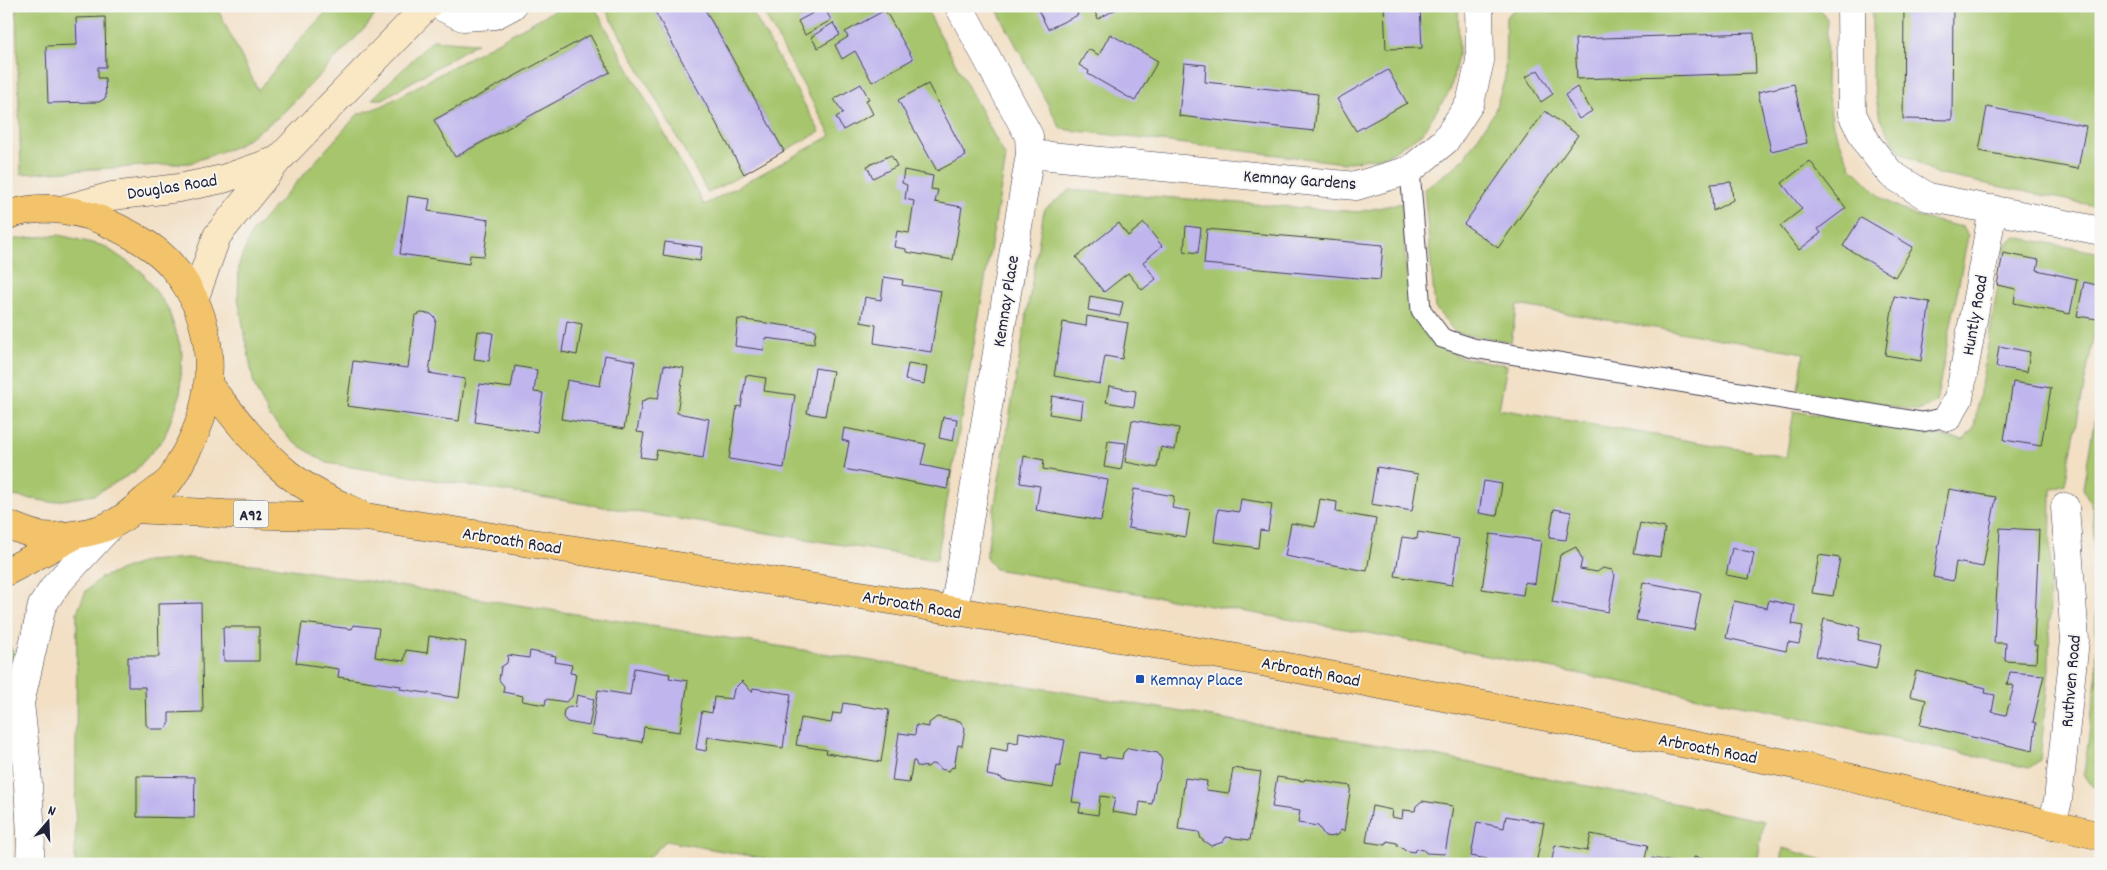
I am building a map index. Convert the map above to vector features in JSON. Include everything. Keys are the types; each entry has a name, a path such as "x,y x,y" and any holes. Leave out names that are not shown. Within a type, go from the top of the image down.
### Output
{"main road":[{"name":"Douglas Road","path":"194,300 217,236 278,160 426,6"},
{"name":"Douglas Road","path":"64,209 112,196 179,188 223,179 278,160"},
{"path":"6,216 19,211 64,209 107,222 143,241 171,266 194,300 200,314 209,352 209,386 195,437 170,479 135,509 112,524 76,535 6,572"},
{"name":"Arbroath Road","path":"209,386 262,450 288,474 332,500 366,517"},
{"name":"Arbroath Road","path":"135,509 225,514 366,517 1267,662 1800,766 2101,836"},
{"path":"6,524 41,536 76,535"}],"street":[{"path":"440,6 463,17 495,15 512,6"},
{"name":"Kemnay Place","path":"954,611 1030,154 1029,136 959,6"},
{"name":"Kemnay Gardens","path":"1030,154 1356,186 1410,170 1446,141 1470,103 1480,62 1479,6"},
{"path":"1851,6 1852,114 1868,145 1891,174 1928,197 2101,230"},
{"name":"Huntly Road","path":"1948,417 1959,398 1993,209"},
{"name":"Ruthven Road","path":"2052,825 2058,800 2075,640 2065,507"},
{"path":"30,864 28,768 13,697 42,606 55,586 112,524"}],"lane":[{"path":"1410,170 1420,310 1442,338 1473,348 1922,422 1948,417"}],"green space":[{"path":"16,6 216,6 258,90 303,36 332,6 382,6 366,27 280,116 237,146 190,163 21,174"},
{"path":"562,6 594,6 704,205 831,136 760,6 925,6 1006,158 937,560 327,463 293,442 269,416 254,385 238,298 239,264 252,232 358,114 382,106","holes":["590,35 610,72 456,157 435,119"]},
{"path":"604,6 652,6 744,174 708,193"},
{"path":"703,6 749,6 820,132 784,151"},
{"path":"995,6 1458,6 1459,51 1450,91 1421,134 1386,156 1344,163 1061,129"},
{"path":"1518,6 1818,6 1827,19 1826,85 1833,126 1851,167 1883,199 1917,217 1963,227 1968,236 1936,403 1918,411 1798,390 1804,353 1517,305 1511,342 1456,333 1435,308 1424,189 1462,161 1494,113 1505,78 1506,17"},
{"path":"1872,6 2101,6 2101,207 1937,174 1899,151 1880,119 1872,78"},
{"path":"433,40 477,43 383,99 372,99"},
{"path":"1070,190 1358,212 1402,203 1409,311 1430,341 1460,357 1507,365 1499,409 1786,457 1794,411 1964,440 1974,427 2005,244 2015,237 2101,253 2101,299 2065,484 2051,489 2049,669 2040,760 2029,768 1771,711 1369,633 995,569 986,557 1044,210"},
{"path":"59,235 104,246 141,271 168,308 182,351 180,396 164,438 134,472 94,495 51,502 6,495 6,243 16,239"},
{"path":"2101,381 2101,788 2092,786 2084,774 2097,672 2093,509 2083,488"},
{"path":"188,558 273,566 986,679 1380,745 1764,821 1757,864 796,864 666,841 642,864 434,864 423,861 420,864 75,864 77,612 86,591 100,578 146,561"},
{"path":"6,640 17,658 11,669 6,667"},
{"path":"1783,848 1836,864 1781,864"}],"building":[{"path":"652,6 703,6 784,151 744,174"},
{"path":"1036,6 1074,6 1078,15 1048,29"},
{"path":"1092,6 1122,6 1098,19"},
{"path":"1384,6 1420,6 1422,48 1386,49"},
{"path":"1904,6 1953,6 1952,120 1903,119"},
{"path":"824,7 831,20 805,35 798,21"},
{"path":"885,10 913,59 872,82 855,51 842,59 835,45 848,37 845,32"},
{"path":"105,17 106,67 98,67 98,78 105,78 106,98 99,102 48,103 46,46 77,45 76,18"},
{"path":"833,23 840,35 818,48 811,37"},
{"path":"1754,33 1756,73 1577,79 1575,39"},
{"path":"1110,34 1158,61 1135,101 1088,74 1089,71 1079,65 1088,49 1099,55"},
{"path":"590,35 610,72 455,157 434,120"},
{"path":"1184,63 1206,65 1205,82 1318,94 1314,131 1179,116"},
{"path":"1388,70 1407,103 1356,131 1337,99"},
{"path":"1538,70 1553,94 1541,102 1526,77"},
{"path":"861,84 869,99 866,100 873,114 843,130 836,117 843,113 834,99"},
{"path":"928,84 966,156 937,171 898,100"},
{"path":"1794,84 1807,143 1771,151 1758,92"},
{"path":"1577,87 1592,111 1579,119 1565,95"},
{"path":"1987,107 2086,126 2078,169 1979,151"},
{"path":"1545,111 1578,135 1498,248 1464,224"},
{"path":"891,155 897,166 873,178 867,166"},
{"path":"1810,161 1846,208 1818,229 1821,233 1799,250 1780,226 1802,209 1782,183"},
{"path":"904,170 933,176 931,189 938,190 935,202 962,207 953,260 906,252 906,249 894,247 897,231 909,233 914,201 905,199 907,185 902,183"},
{"path":"1731,182 1733,200 1713,211 1711,184"},
{"path":"408,196 430,199 428,211 489,220 484,256 470,255 469,264 400,254"},
{"path":"1861,217 1913,247 1895,277 1843,246"},
{"path":"1119,223 1128,236 1144,223 1162,246 1143,262 1156,279 1142,290 1128,273 1104,292 1076,257"},
{"path":"1186,226 1201,228 1198,253 1184,251"},
{"path":"1207,229 1383,245 1380,280 1204,264"},
{"path":"665,242 702,247 700,261 663,255"},
{"path":"2003,253 2039,260 2037,270 2077,279 2070,314 2014,303 2016,289 1997,285"},
{"path":"884,277 903,280 902,285 941,291 931,352 874,343 876,325 861,322 865,297 881,300"},
{"path":"2084,282 2101,286 2101,299 2097,319 2077,316"},
{"path":"1090,296 1123,302 1120,316 1088,310"},
{"path":"1894,296 1930,302 1921,361 1885,355"},
{"path":"421,313 431,314 436,319 429,373 465,379 459,421 347,406 353,361 408,368 415,316"},
{"path":"1087,316 1128,323 1122,359 1105,356 1100,384 1054,376 1063,322 1086,326"},
{"path":"738,319 816,330 814,344 765,338 764,350 735,346"},
{"path":"567,321 582,324 577,355 562,352"},
{"path":"478,331 493,333 489,361 474,359"},
{"path":"1999,346 2030,352 2027,372 1996,367"},
{"path":"605,355 635,361 624,429 561,419 567,380 600,386"},
{"path":"908,364 927,367 924,384 905,380"},
{"path":"664,365 684,368 677,413 709,419 703,458 657,450 655,459 640,457 644,433 637,432 642,401 650,398 658,399"},
{"path":"515,366 537,370 534,392 543,393 537,432 475,422 480,384 511,388"},
{"path":"815,368 833,371 825,416 807,413"},
{"path":"746,375 766,378 764,391 795,395 784,468 729,459 737,406 741,407"},
{"path":"2013,382 2051,388 2041,446 2004,440"},
{"path":"1109,386 1136,391 1134,407 1106,402"},
{"path":"1052,396 1083,401 1081,419 1049,414"},
{"path":"943,417 957,419 953,441 939,438"},
{"path":"1132,420 1179,428 1175,450 1161,447 1157,468 1125,462"},
{"path":"844,428 926,444 921,465 950,471 947,489 844,469 849,442 842,440"},
{"path":"1108,441 1126,443 1121,470 1104,467"},
{"path":"1024,456 1044,460 1043,469 1108,480 1101,521 1036,510 1040,486 1020,483"},
{"path":"1377,467 1418,474 1412,511 1371,504"},
{"path":"1484,481 1502,484 1497,516 1479,513"},
{"path":"1134,489 1174,496 1172,508 1190,511 1186,537 1128,528"},
{"path":"1949,489 1996,497 1983,567 1956,562 1953,581 1933,577"},
{"path":"1241,499 1272,504 1268,531 1260,530 1258,548 1214,542 1218,509 1239,512"},
{"path":"1320,499 1337,502 1336,512 1376,519 1367,571 1285,556 1291,523 1315,527"},
{"path":"1554,509 1571,512 1566,540 1549,538"},
{"path":"1640,523 1665,528 1660,557 1634,553"},
{"path":"2000,528 2039,530 2034,645 2037,645 2036,663 2005,661 2006,643 1994,643"},
{"path":"1418,532 1459,539 1452,585 1395,576 1402,537 1417,539"},
{"path":"1490,534 1541,541 1535,584 1525,582 1523,595 1482,589"},
{"path":"1576,547 1582,559 1580,569 1597,572 1603,568 1612,570 1615,575 1608,612 1552,602 1560,555"},
{"path":"1732,548 1754,553 1749,579 1726,575"},
{"path":"1819,555 1840,558 1833,596 1812,593"},
{"path":"1643,582 1701,593 1694,630 1636,620"},
{"path":"1769,600 1795,606 1792,624 1803,626 1799,644 1788,642 1786,651 1726,638 1734,601 1767,608"},
{"path":"201,603 203,712 169,713 169,725 165,729 151,729 146,725 145,687 128,687 128,657 159,657 158,604"},
{"path":"1824,619 1860,627 1858,640 1881,645 1876,669 1816,656"},
{"path":"302,623 352,629 353,625 379,628 375,657 404,661 406,650 427,653 429,636 466,642 459,698 400,689 401,686 338,677 339,669 296,663"},
{"path":"223,627 259,627 259,661 224,661"},
{"path":"530,651 556,656 555,662 572,665 570,673 576,674 572,697 566,702 546,699 545,705 522,701 523,696 503,692 504,686 499,680 501,667 507,663 508,655 529,658"},
{"path":"634,668 670,674 669,678 688,681 680,732 644,727 642,742 591,734 598,690 630,695"},
{"path":"1916,671 1986,688 1985,693 1995,695 1992,712 2006,715 2014,686 2007,684 2010,672 2044,675 2033,722 2036,723 2033,751 1920,725 1926,700 1910,696"},
{"path":"742,681 752,692 753,688 791,694 783,748 708,737 706,751 696,749 702,711 712,713 714,697 732,699 734,689"},
{"path":"577,695 594,699 589,726 567,722 563,717 564,710 570,706 575,707"},
{"path":"843,703 889,710 881,762 826,753 827,750 796,745 801,718 831,723 833,713 841,714"},
{"path":"937,717 960,721 965,728 962,746 958,745 954,768 952,767 949,771 931,764 928,767 917,766 915,761 913,761 909,783 892,781 899,733 915,735 916,725 929,727 929,723"},
{"path":"1019,732 1065,740 1060,767 1057,766 1053,788 1002,780 1002,778 987,775 991,748 1007,751 1008,741 1018,743"},
{"path":"1128,748 1158,753 1162,760 1152,804 1140,802 1138,816 1112,812 1115,798 1100,796 1098,815 1079,812 1081,803 1072,802 1080,752 1100,755 1099,758 1122,759 1123,753"},
{"path":"1233,768 1261,772 1250,840 1226,837 1223,842 1211,846 1201,839 1199,832 1178,829 1185,778 1207,781 1206,790 1229,793"},
{"path":"137,776 195,777 194,818 137,817"},
{"path":"1277,777 1351,786 1344,831 1341,830 1337,835 1331,837 1325,836 1318,826 1298,823 1300,811 1272,807"},
{"path":"1422,801 1453,806 1445,854 1426,853 1424,850 1417,849 1414,852 1404,850 1397,846 1397,843 1387,841 1386,845 1366,842 1372,806 1392,810 1391,817 1402,819 1403,810 1415,811 1416,806"},
{"path":"1506,816 1544,823 1536,864 1493,864 1487,862 1487,859 1471,856 1477,822 1504,828"},
{"path":"1591,834 1648,845 1644,864 1551,864 1555,845 1587,851"},
{"path":"1694,857 1729,863 1729,864 1693,864"},
{"path":"1652,858 1679,863 1679,864 1651,864"}],"place":[{"name":"Kemnay Place","path":"1140,679"}]}
